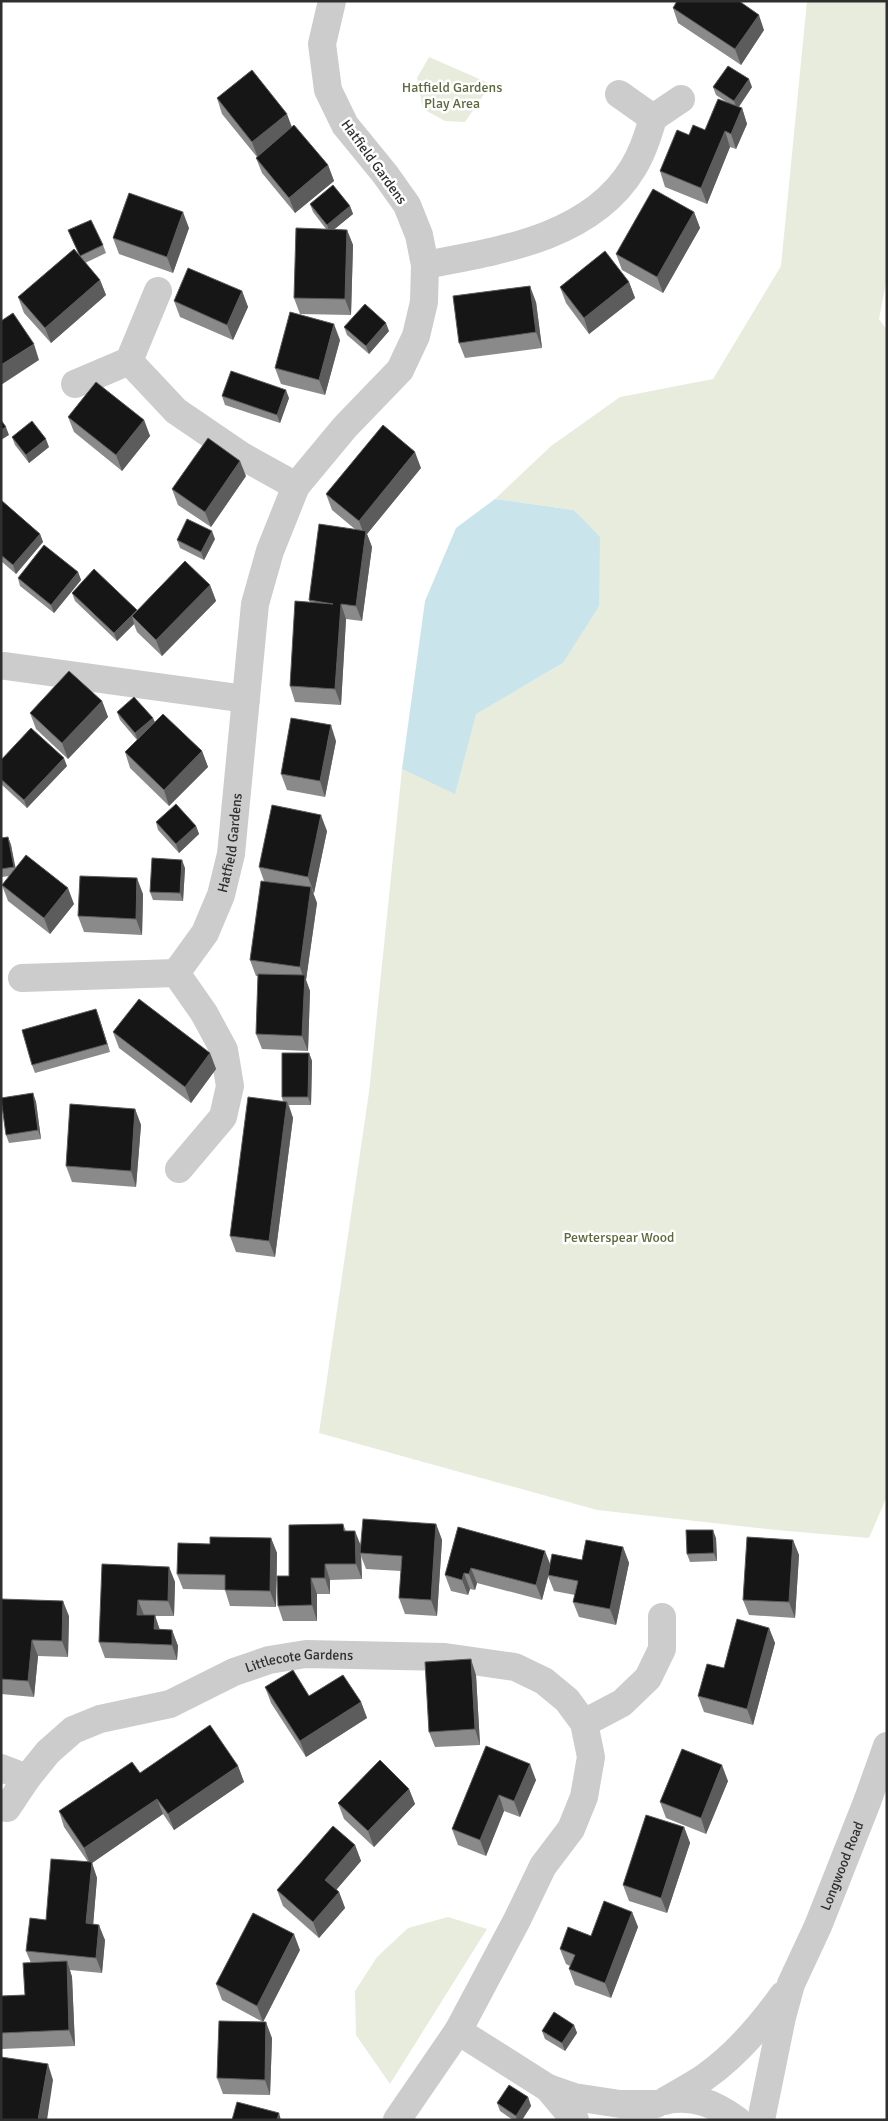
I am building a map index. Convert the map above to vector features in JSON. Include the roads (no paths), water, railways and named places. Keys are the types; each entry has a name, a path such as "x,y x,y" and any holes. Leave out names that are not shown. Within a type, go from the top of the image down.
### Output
{"street":[{"name":"Hatfield Gardens","path":"176,973 205,933 220,896 231,854 256,604 270,551 296,486 345,426 400,370 416,336 422,311 425,265 419,235 407,206 385,174 345,125 328,90 322,44 332,1"},
{"path":"620,94 653,118"},
{"path":"425,265 500,250 551,233 580,219 602,203 619,187 633,169 644,147 653,118 681,99"},
{"path":"74,384 129,361 158,291"},
{"path":"129,361 176,411 242,456 296,486"},
{"path":"2,668 246,699"},
{"path":"22,978 176,973 204,1013 224,1050 230,1086 223,1116 179,1169"},
{"path":"584,1723 622,1703 648,1678 662,1649 662,1618"},
{"name":"Littlecote Gardens","path":"7,1808 27,1778 48,1752 73,1730 100,1718 170,1704 234,1672 269,1660 306,1654 445,1657 515,1667 544,1681 567,1700 584,1723 591,1757 584,1797 571,1829 543,1866 517,1920 458,2031 397,2120"},
{"name":"Longwood Road","path":"761,2120 782,2017 791,1984 822,1918 868,1802 887,1746"},
{"path":"1,1768 27,1778"},
{"name":"Longwood Road","path":"634,2120 660,2102 705,2077 740,2048 769,2015 791,1984"},
{"path":"458,2031 548,2088 574,2096 620,2104 660,2102 677,2098 699,2099 720,2107 737,2120"},
{"path":"548,2088 575,2120"}],"water":[{"path":"495,499 574,510 600,537 599,606 563,663 476,714 455,794 402,769 425,601 456,528"}],"park label":[{"name":"Hatfield Gardens Play Area","path":"452,95"},
{"name":"Pewterspear Wood","path":"619,1237"}]}
